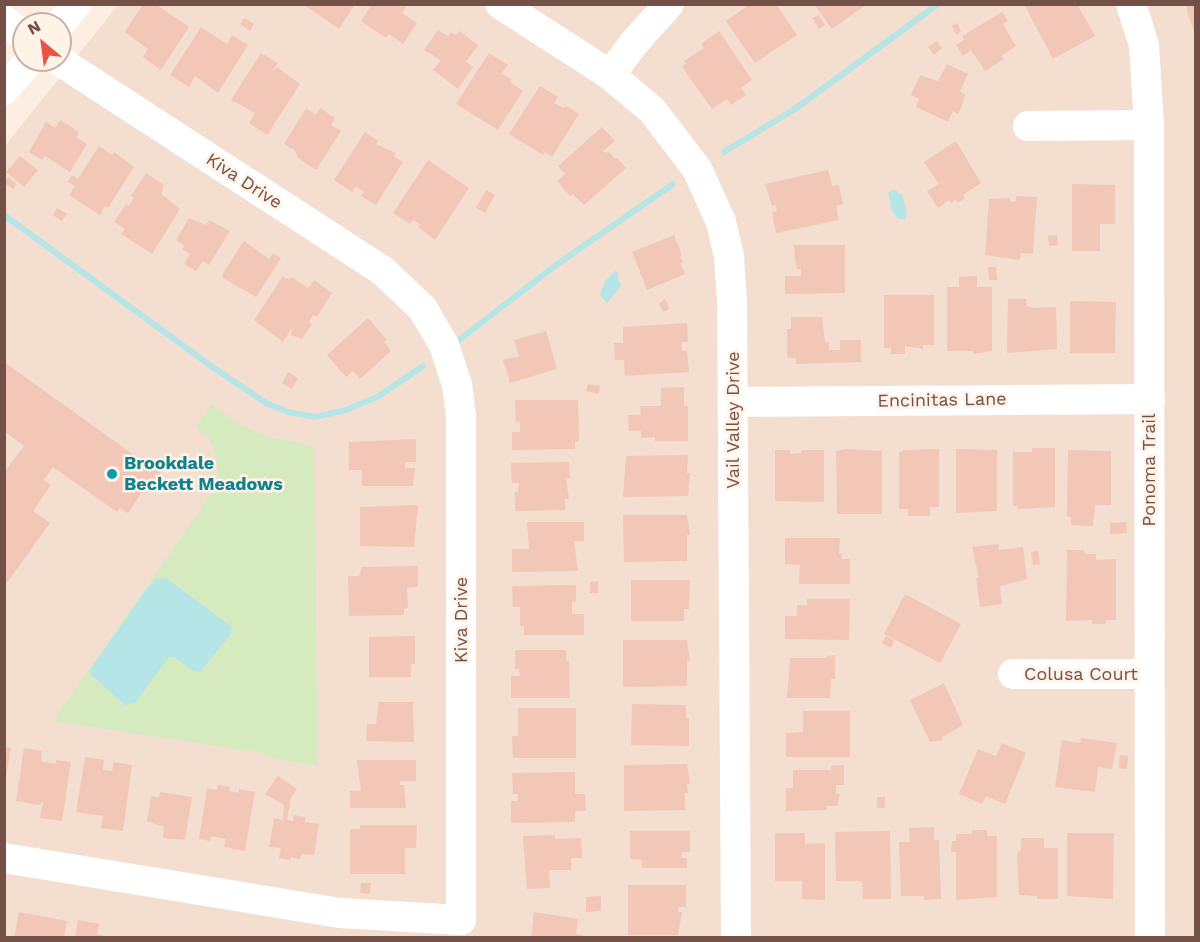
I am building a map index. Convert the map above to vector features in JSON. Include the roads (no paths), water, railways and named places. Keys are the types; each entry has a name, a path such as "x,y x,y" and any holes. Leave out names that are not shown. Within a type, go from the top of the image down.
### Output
{"street":[{"name":"Vail Valley Drive","path":"500,4 610,75 652,110 697,169 721,222 729,258 732,300 733,800 736,938"},
{"path":"610,75 634,43 669,4"},
{"name":"Ponoma Trail","path":"1131,4 1144,45 1149,125 1150,938"},
{"name":"Kiva Drive","path":"4,858 340,913 462,920 461,416 451,361 423,309 383,271 72,69"},
{"path":"4,90 20,72"},
{"path":"1029,126 1149,125"},
{"name":"Encinitas Lane","path":"734,402 1150,399"},
{"name":"Colusa Court","path":"1013,674 1148,674"}],"water":[{"path":"894,189 902,195 907,211 905,219 898,219 892,211 888,193"},
{"path":"616,270 621,286 607,303 600,295 605,281"},
{"path":"166,578 233,628 230,635 200,672 193,671 174,657 169,657 135,703 125,705 91,675 90,670 148,587 156,579"}],"waterway":[{"path":"724,152 795,109 938,4"},
{"path":"459,340 556,265 673,184"},
{"path":"4,215 214,368 266,403 288,412 315,417 346,410 379,396 423,366"}],"place":[{"name":"Brookdale Beckett Meadows","path":"112,474"}]}
